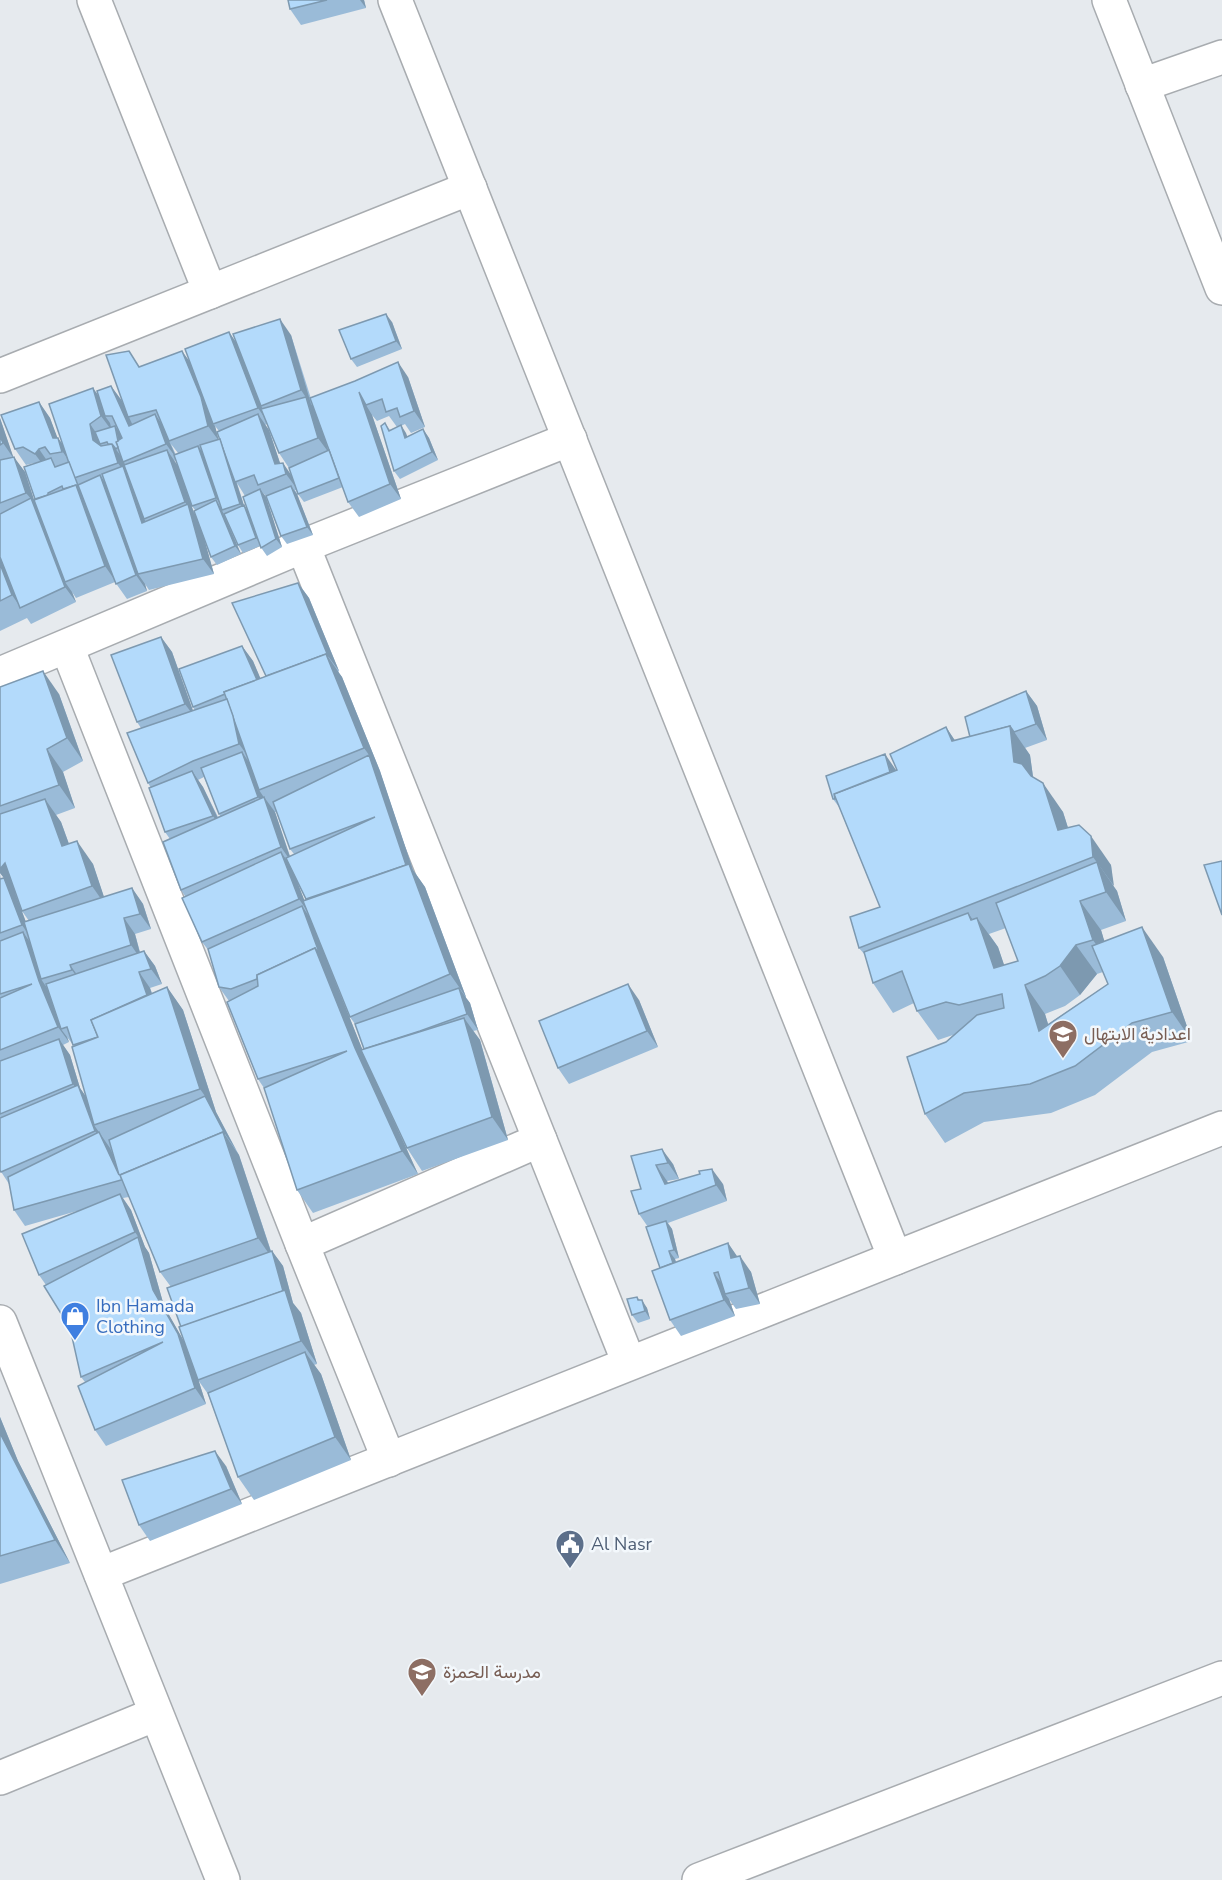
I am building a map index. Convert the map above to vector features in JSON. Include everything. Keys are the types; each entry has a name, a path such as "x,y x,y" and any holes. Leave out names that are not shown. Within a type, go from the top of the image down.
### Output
{"street":[{"path":"94,0 210,292"},
{"path":"395,0 895,1258"},
{"path":"1109,0 1222,288"},
{"path":"1142,85 1222,57"},
{"path":"0,376 470,188"},
{"path":"0,674 303,546 570,439"},
{"path":"303,546 629,1363"},
{"path":"67,647 389,1460"},
{"path":"101,1574 1222,1128"},
{"path":"302,1244 540,1140"},
{"path":"0,1322 223,1880"},
{"path":"699,1880 1222,1678"},
{"path":"0,1778 156,1714"}],"building":[{"path":"288,0 327,0 290,9"},
{"path":"386,314 396,341 351,359 339,330"},
{"path":"280,319 301,390 261,406 233,334"},
{"path":"229,332 258,408 213,424 185,349"},
{"path":"129,351 139,367 182,351 201,397 208,426 169,441 156,410 128,417 106,355"},
{"path":"398,362 414,411 400,417 397,408 386,412 382,399 366,405 359,392 390,484 348,502 310,398"},
{"path":"111,386 129,426 155,414 166,444 123,462 116,442 122,438 112,416 105,416 97,391"},
{"path":"93,388 101,416 90,424 93,440 101,446 112,444 118,463 74,478 49,404"},
{"path":"306,397 318,438 279,453 261,409"},
{"path":"39,402 53,438 58,438 62,452 50,454 45,447 39,449 35,454 23,447 15,449 1,415"},
{"path":"258,414 275,464 283,463 286,474 258,485 254,475 235,482 217,432"},
{"path":"385,423 389,431 401,425 405,438 423,429 432,452 394,471 381,426"},
{"path":"115,426 118,447 116,449 107,442 100,444 95,432"},
{"path":"220,439 240,504 222,510 200,445"},
{"path":"198,446 216,498 192,506 174,455"},
{"path":"167,450 185,502 144,519 124,465"},
{"path":"329,450 339,478 298,494 289,468"},
{"path":"14,457 26,493 0,503 0,460"},
{"path":"51,458 55,467 69,462 79,488 76,485 63,489 62,486 48,495 35,499 24,467"},
{"path":"123,466 142,523 188,504 203,559 138,574 102,474"},
{"path":"100,475 136,575 116,584 78,485"},
{"path":"76,485 105,566 65,582 34,500"},
{"path":"291,486 307,527 281,536 266,496"},
{"path":"260,489 276,539 261,548 243,497"},
{"path":"31,498 65,587 20,608 0,557 0,514"},
{"path":"216,500 235,546 211,557 194,511"},
{"path":"244,505 256,538 238,545 224,514"},
{"path":"0,564 12,595 0,601"},
{"path":"298,583 328,656 326,654 266,676 232,603"},
{"path":"161,637 185,704 137,722 111,655"},
{"path":"242,646 257,680 193,707 179,669"},
{"path":"326,654 364,748 259,790 224,692"},
{"path":"43,671 67,738 47,749 59,785 0,806 0,687"},
{"path":"1026,691 1036,724 1014,732 1010,726 970,737 965,717"},
{"path":"227,699 239,744 193,761 148,783 127,733"},
{"path":"1010,726 1014,762 1022,764 1031,776 1043,783 1058,830 1079,825 1091,836 1093,857 859,948 850,917 880,907 834,794 897,770 890,754 946,727 952,741"},
{"path":"242,752 258,797 219,814 201,768"},
{"path":"885,754 890,772 834,794 835,799 833,799 826,776"},
{"path":"369,755 406,865 306,899 286,858 375,817 290,849 273,802"},
{"path":"192,771 213,816 165,832 149,788"},
{"path":"264,797 281,847 181,890 163,842"},
{"path":"45,799 62,846 77,841 92,886 22,911 5,863 0,869 0,814"},
{"path":"281,852 299,899 202,942 182,898"},
{"path":"1222,861 1222,915 1204,865"},
{"path":"1097,862 1106,892 1080,901 1093,940 1076,945 1060,966 1025,985 1039,1031 1108,984 1092,946 1142,927 1172,1012 1132,1023 1075,1066 1030,1084 964,1093 925,1114 907,1057 946,1042 977,1015 1004,1008 1002,994 959,1005 946,1002 917,1011 902,971 873,983 864,952 968,913 971,920 977,918 994,968 1018,961 996,903"},
{"path":"409,864 450,974 350,1017 303,901"},
{"path":"4,878 22,925 0,933 0,879"},
{"path":"132,888 140,914 124,918 131,945 70,965 72,970 41,979 24,922"},
{"path":"302,906 320,955 315,948 257,975 257,979 231,989 219,987 208,949"},
{"path":"23,932 39,981 58,1027 0,1050 0,998 32,984 0,994 0,941"},
{"path":"315,948 355,1048 402,1151 297,1190 264,1088 347,1051 258,1079 227,1002 258,986 257,975"},
{"path":"144,951 151,969 139,972 147,995 91,1020 98,1037 73,1045 67,1027 61,1029 46,984"},
{"path":"628,984 647,1031 558,1068 539,1021"},
{"path":"167,987 200,1089 94,1125 72,1047 98,1037 91,1020"},
{"path":"459,988 467,1014 364,1049 355,1024"},
{"path":"464,1018 492,1117 407,1148 361,1050"},
{"path":"59,1039 73,1084 0,1114 0,1061"},
{"path":"78,1085 95,1131 1,1172 0,1118"},
{"path":"205,1096 225,1134 223,1132 120,1175 122,1180 14,1210 8,1177 99,1132 119,1175 109,1140"},
{"path":"223,1132 258,1238 160,1272 120,1175"},
{"path":"662,1149 668,1163 656,1165 665,1184 700,1174 699,1171 712,1169 716,1185 639,1214 631,1191 641,1189 631,1156"},
{"path":"120,1194 135,1232 39,1275 22,1234"},
{"path":"666,1221 674,1250 669,1251 673,1263 660,1268 646,1227"},
{"path":"138,1237 153,1290 178,1334 195,1388 95,1430 78,1386 163,1342 81,1377 70,1328 44,1286"},
{"path":"728,1243 731,1258 740,1256 749,1288 725,1294 718,1272 714,1273 724,1300 670,1320 652,1271"},
{"path":"272,1251 283,1291 181,1327 167,1288"},
{"path":"285,1290 301,1341 198,1380 179,1327"},
{"path":"637,1297 638,1300 642,1300 645,1311 632,1315 627,1299"},
{"path":"305,1352 335,1437 238,1477 208,1393"},
{"path":"0,1433 55,1540 0,1556"},
{"path":"215,1451 231,1489 139,1525 122,1480"}],"place":[{"name":"اعدادية الابتهال","path":"1063,1060"},
{"name":"Ibn Hamada Clothing","path":"75,1342"},
{"name":"Al Nasr","path":"570,1570"},
{"name":"مدرسة الحمزة","path":"422,1698"}]}
